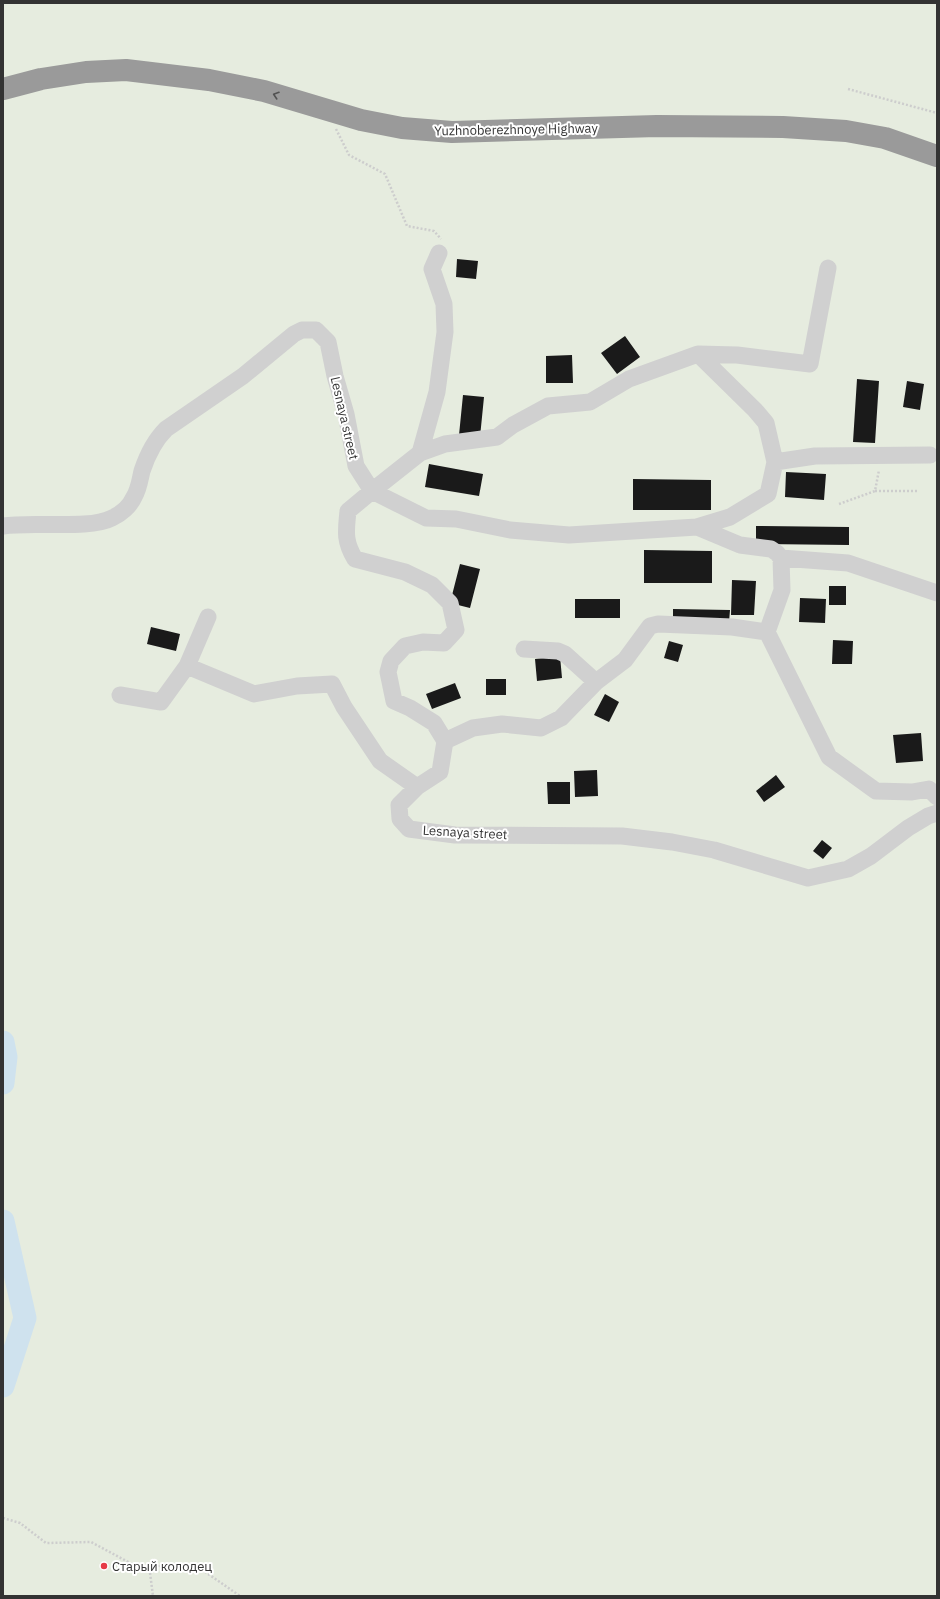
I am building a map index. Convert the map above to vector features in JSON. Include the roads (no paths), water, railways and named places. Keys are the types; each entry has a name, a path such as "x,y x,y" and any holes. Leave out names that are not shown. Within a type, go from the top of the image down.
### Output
{"highway":[{"name":"Yuzhnoberezhnoye Highway","path":"3,89 41,79 86,72 126,70 195,78 264,91 361,120 402,128 452,132 657,126 782,127 846,131 885,138 937,156"},
{"name":"Yuzhnoberezhnoye Highway","path":"3,98 36,90 82,83 163,84 398,138 448,142 779,136 882,148 937,167"}],"street":[{"path":"420,453 437,392 445,332 444,304 432,269 439,253"},
{"path":"767,632 732,627 658,624 650,626 625,660 596,682 561,718 540,728 502,724 473,728 445,741 434,723 394,700 388,672 391,662 405,646 424,642 444,643 456,630 450,603 432,585 405,572 355,559 348,548 346,534 348,511 420,453 444,444 497,437 513,425 548,406 590,402 629,378 698,354 744,356 810,364 828,268"},
{"name":"Lesnaya street","path":"3,526 27,523 99,523 124,511 134,497 143,469 152,448 166,429 243,376 294,334 309,329 316,330 328,342 335,376 346,414 356,466 372,491"},
{"path":"372,491 426,518 456,519 510,530 569,535 697,527 730,517 768,494 775,462 766,423 755,410 698,354"},
{"path":"775,462 815,456 930,455"},
{"path":"697,527 740,545 772,549 778,552 781,558 782,590 767,632 829,756 876,791 912,792 929,789 937,797"},
{"path":"781,558 848,563 937,593"},
{"path":"120,695 161,702 187,666 208,618"},
{"path":"524,649 558,651 566,654 596,682"},
{"path":"187,666 254,694 297,686 332,684 344,708 380,761 417,787"},
{"name":"Lesnaya street","path":"445,741 440,772 417,787 399,805 400,819 408,829 455,834 622,836 714,850 808,878 848,869 871,856 913,825 937,813"}],"waterway":[{"path":"3,1042 6,1057 3,1083"},
{"path":"3,1221 25,1318 3,1386"}],"place":[{"name":"Старый колодец","path":"104,1566"}]}
